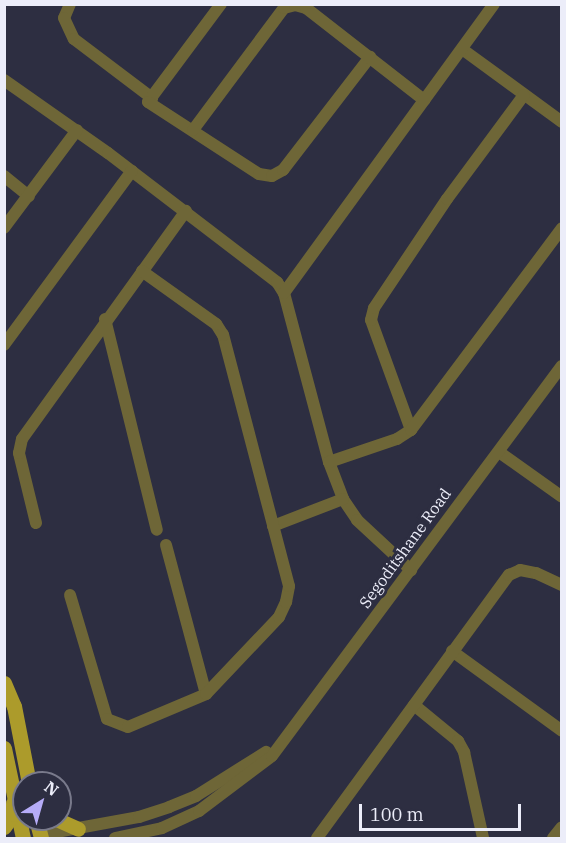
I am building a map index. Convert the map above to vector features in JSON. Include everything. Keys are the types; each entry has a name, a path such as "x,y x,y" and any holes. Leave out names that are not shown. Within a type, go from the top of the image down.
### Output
{"main road":[{"path":"4,683 14,706 26,771"},
{"path":"4,748 12,785"},
{"path":"4,827 12,814"},
{"path":"72,826 78,829"}],"street":[{"path":"70,4 64,18 74,39 152,98"},
{"path":"221,4 148,102 259,174 272,176 283,170 370,57"},
{"path":"284,293 494,4"},
{"path":"193,130 284,8 306,8 424,100"},
{"path":"462,49 561,122"},
{"path":"4,80 77,130 267,272 284,293 329,462 343,499 357,520 411,570"},
{"path":"411,430 371,320 374,308 447,199 525,95"},
{"path":"4,228 77,130"},
{"path":"4,345 132,171"},
{"path":"4,176 29,196"},
{"path":"36,523 19,453 22,439 105,320 186,211"},
{"path":"329,462 398,439 411,430 561,228"},
{"path":"70,595 107,719 128,727 206,694 279,617 286,602 289,586 223,335 216,324 142,271"},
{"path":"105,320 157,530"},
{"name":"Segoditshane Road","path":"115,838 162,828 199,811 228,793 275,750 561,366"},
{"path":"499,452 561,496"},
{"path":"273,526 343,499"},
{"path":"166,545 206,694"},
{"path":"317,838 509,575 520,570 536,573 561,585"},
{"path":"452,651 561,731"},
{"path":"414,705 458,741 464,752 483,838"},
{"name":"Segoditshane Road","path":"32,838 139,817 196,796 267,751 275,750"},
{"path":"553,838 561,827"}]}
